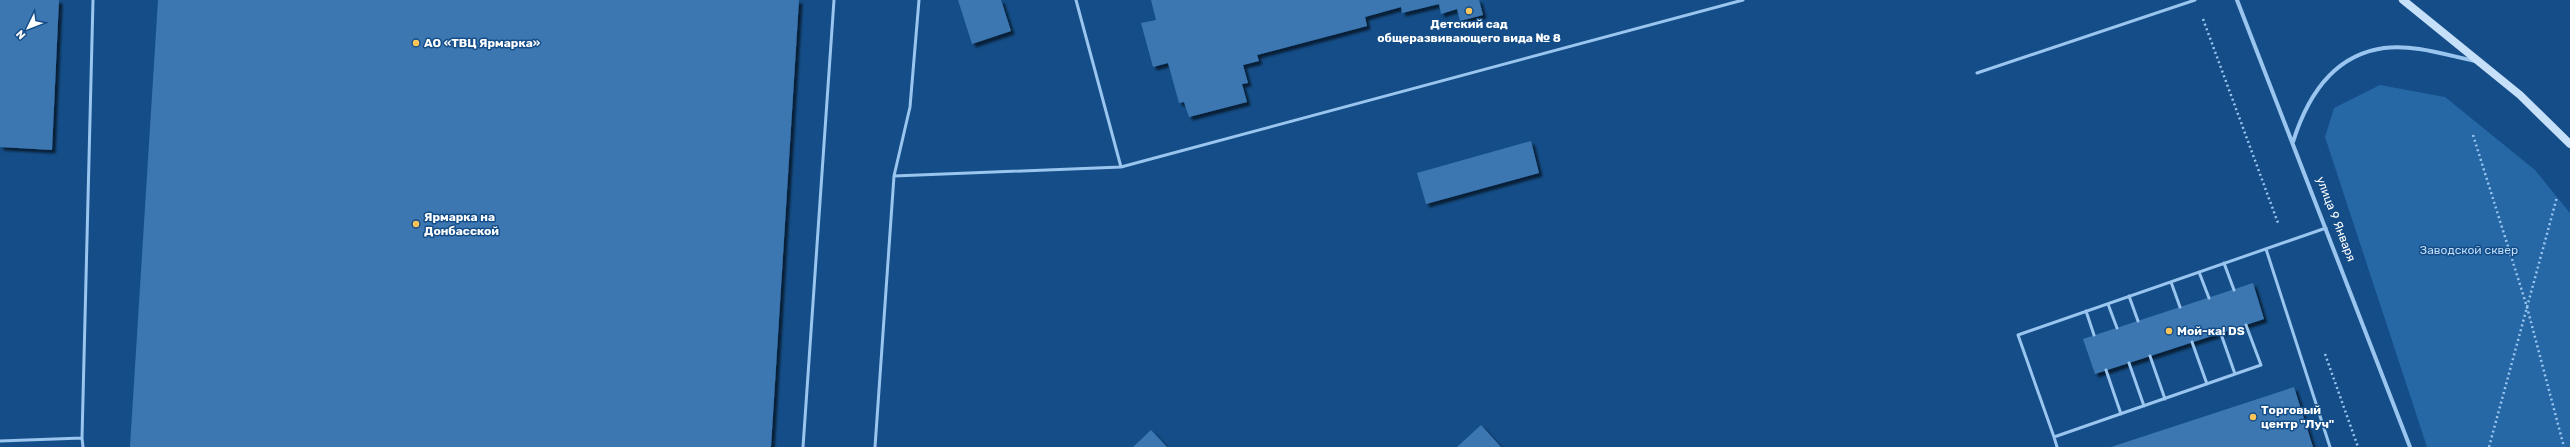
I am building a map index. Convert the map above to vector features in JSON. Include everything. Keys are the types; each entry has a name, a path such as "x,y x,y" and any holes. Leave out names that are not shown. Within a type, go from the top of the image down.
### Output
{"main road":[{"path":"2403,0 2477,61 2520,94 2570,144"},
{"path":"2558,131 2570,136"}],"street":[{"name":"улица 9 Января","path":"2237,0 2410,447"},
{"path":"2293,142 2302,116 2319,86 2341,63 2362,53 2385,48 2413,49 2477,61"}],"lane":[{"path":"83,447 82,438 93,0"},
{"path":"803,447 834,0"},
{"path":"875,447 894,176 910,107 919,0"},
{"path":"1076,0 1121,167"},
{"path":"894,176 1121,167 1743,0"},
{"path":"1977,73 2195,0"},
{"path":"2057,447 2018,335 2326,228"},
{"path":"2266,249 2330,447"},
{"path":"2224,263 2234,290"},
{"path":"2199,272 2209,298"},
{"path":"2171,282 2180,308"},
{"path":"2129,296 2138,321"},
{"path":"2108,304 2117,328"},
{"path":"2086,311 2094,335"},
{"path":"2054,438 2261,365 2246,325"},
{"path":"2221,334 2235,374"},
{"path":"2192,342 2207,384"},
{"path":"2150,356 2165,399"},
{"path":"2129,363 2144,406"},
{"path":"2106,370 2121,414"},
{"path":"0,441 82,438"}],"path":[{"path":"2473,135 2527,307 2564,447"},
{"path":"2489,447 2557,196"}],"green space":[{"name":"Заводской сквер","path":"2380,85 2445,97 2535,170 2570,213 2570,447 2427,447 2325,137 2334,108"}],"building":[{"path":"0,0 59,0 52,150 0,147"},
{"name":"Ярмарка на Донбасской","path":"158,0 799,0 771,447 130,447"},
{"path":"958,0 1001,0 1011,31 972,44"},
{"path":"1151,0 1479,0 1483,15 1460,21 1457,9 1441,14 1439,4 1402,13 1401,7 1365,17 1367,26 1257,55 1259,61 1243,65 1248,83 1242,84 1247,102 1189,117 1184,102 1179,103 1168,63 1153,67 1141,23 1156,20"},
{"path":"1531,141 1539,173 1426,204 1417,173"},
{"name":"Мой-ка! DS","path":"2253,283 2264,319 2095,374 2083,339"},
{"name":"Торговый центр \"Луч\"","path":"2294,387 2313,447 2111,447"},
{"path":"1481,425 1501,447 1457,447"},
{"path":"1151,430 1167,447 1133,447"}],"place":[{"name":"Детский сад общеразвивающего вида № 8","path":"1469,11"},
{"name":"АО «ТВЦ Ярмарка»","path":"416,43"},
{"name":"Ярмарка на Донбасской","path":"416,224"},
{"name":"Мой-ка! DS","path":"2169,331"},
{"name":"Торговый центр \"Луч\"","path":"2253,417"}]}
